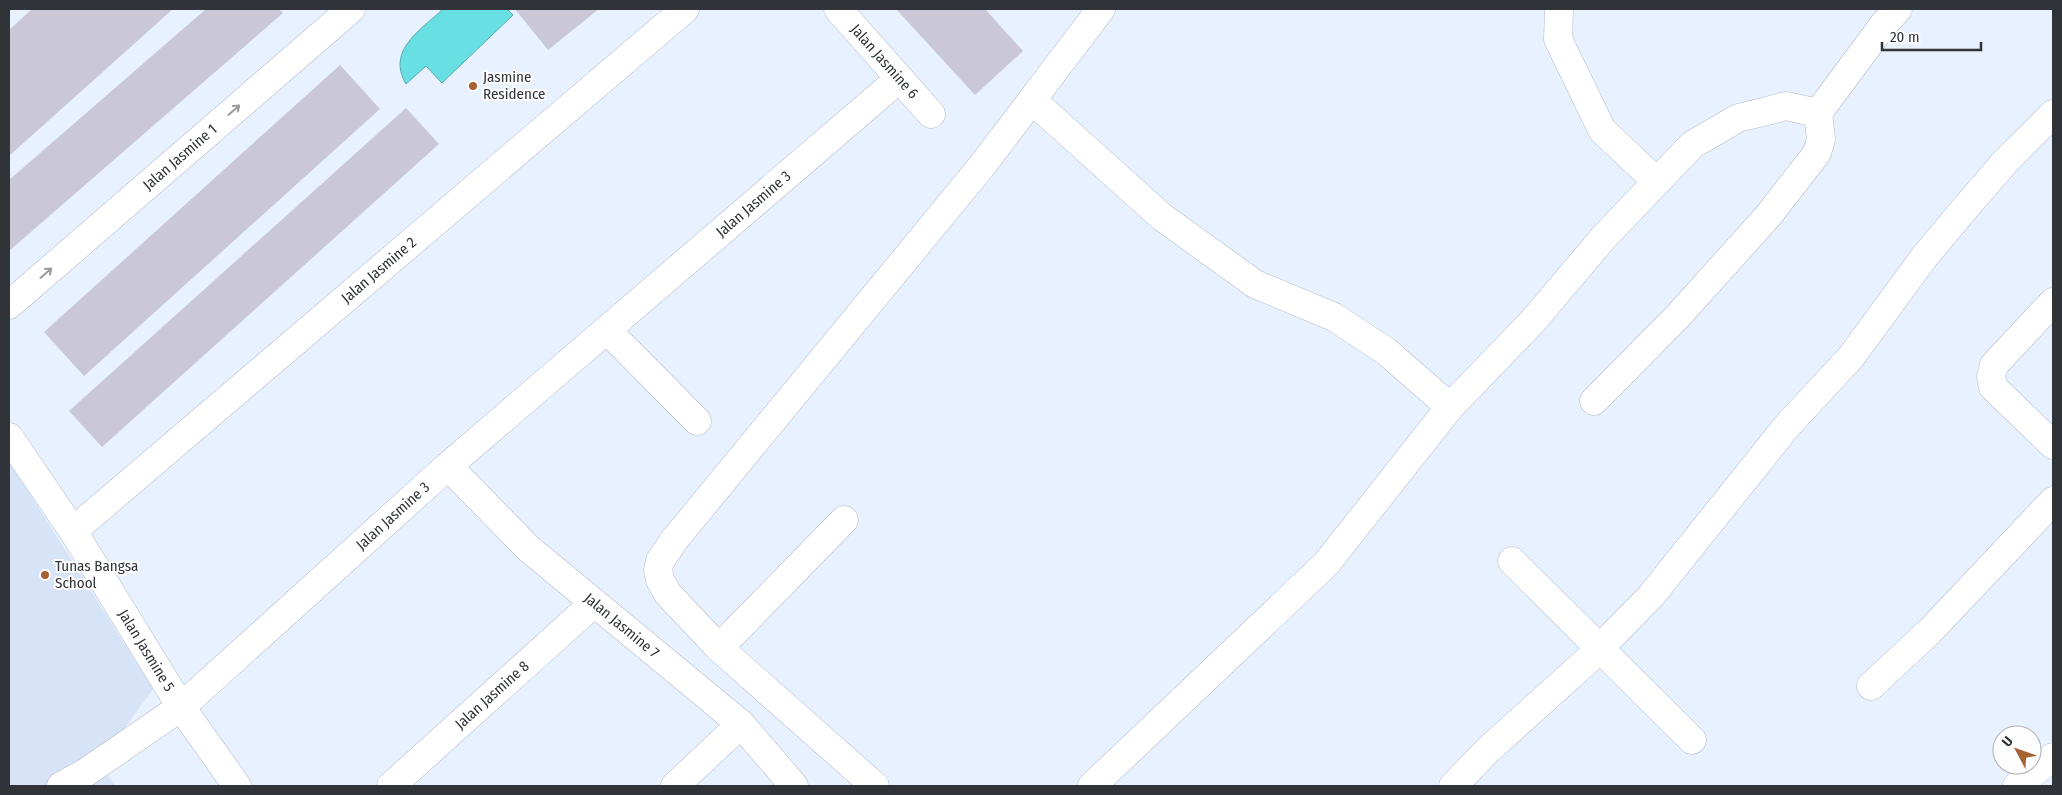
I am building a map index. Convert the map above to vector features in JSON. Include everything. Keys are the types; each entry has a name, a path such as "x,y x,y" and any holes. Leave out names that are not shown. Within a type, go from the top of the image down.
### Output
{"street":[{"name":"Jalan Jasmine 1","path":"9,305 351,9"},
{"name":"Jalan Jasmine 2","path":"74,531 684,9"},
{"name":"Jalan Jasmine 6","path":"838,9 931,114"},
{"path":"1559,9 1558,39 1602,130 1657,182"},
{"path":"1594,401 1678,316 1768,216 1817,153 1821,139 1818,113 1884,24 1898,9"},
{"path":"876,786 719,648 668,594 660,580 658,570 660,561 675,539 981,167 1099,10"},
{"name":"Jalan Jasmine 3","path":"61,786 85,772 181,707 448,466 899,78"},
{"path":"1032,100 1162,216 1255,284 1334,317 1388,352 1450,406"},
{"path":"1092,786 1326,564 1450,406 1533,320 1604,237 1692,145 1738,118 1786,106 1818,113"},
{"path":"1453,786 1489,749 1600,647 1651,596 1787,426 1851,357 1925,256 2005,162 2053,114"},
{"path":"2053,302 1994,365 1990,376 1993,387 2053,445"},
{"path":"608,330 697,421"},
{"name":"Jalan Jasmine 5","path":"9,436 74,531 181,707 237,786"},
{"name":"Jalan Jasmine 7","path":"448,466 528,548 741,724 794,786"},
{"path":"1871,686 1924,637 2053,501"},
{"path":"719,648 844,520"},
{"path":"1512,561 1692,740"},
{"name":"Jalan Jasmine 8","path":"391,786 594,603"},
{"path":"675,786 741,724"},
{"path":"2017,786 2053,757"}],"shaded area":[{"name":"Tunas Bangsa School","path":"9,461 153,689 100,762 115,786 9,786"}],"water":[{"path":"443,9 507,9 513,15 442,83 426,66 406,84 401,72 400,61 403,51 416,33"}],"building":[{"path":"32,9 173,9 9,156 9,30"},
{"path":"206,9 279,9 283,13 9,251 9,180"},
{"path":"515,9 599,9 548,50"},
{"path":"896,9 985,9 1023,51 975,95"},
{"path":"340,65 380,109 84,376 44,332"},
{"path":"406,108 439,144 102,447 69,411"}],"place":[{"name":"Jasmine Residence","path":"473,86"},
{"name":"Tunas Bangsa School","path":"45,575"}]}
